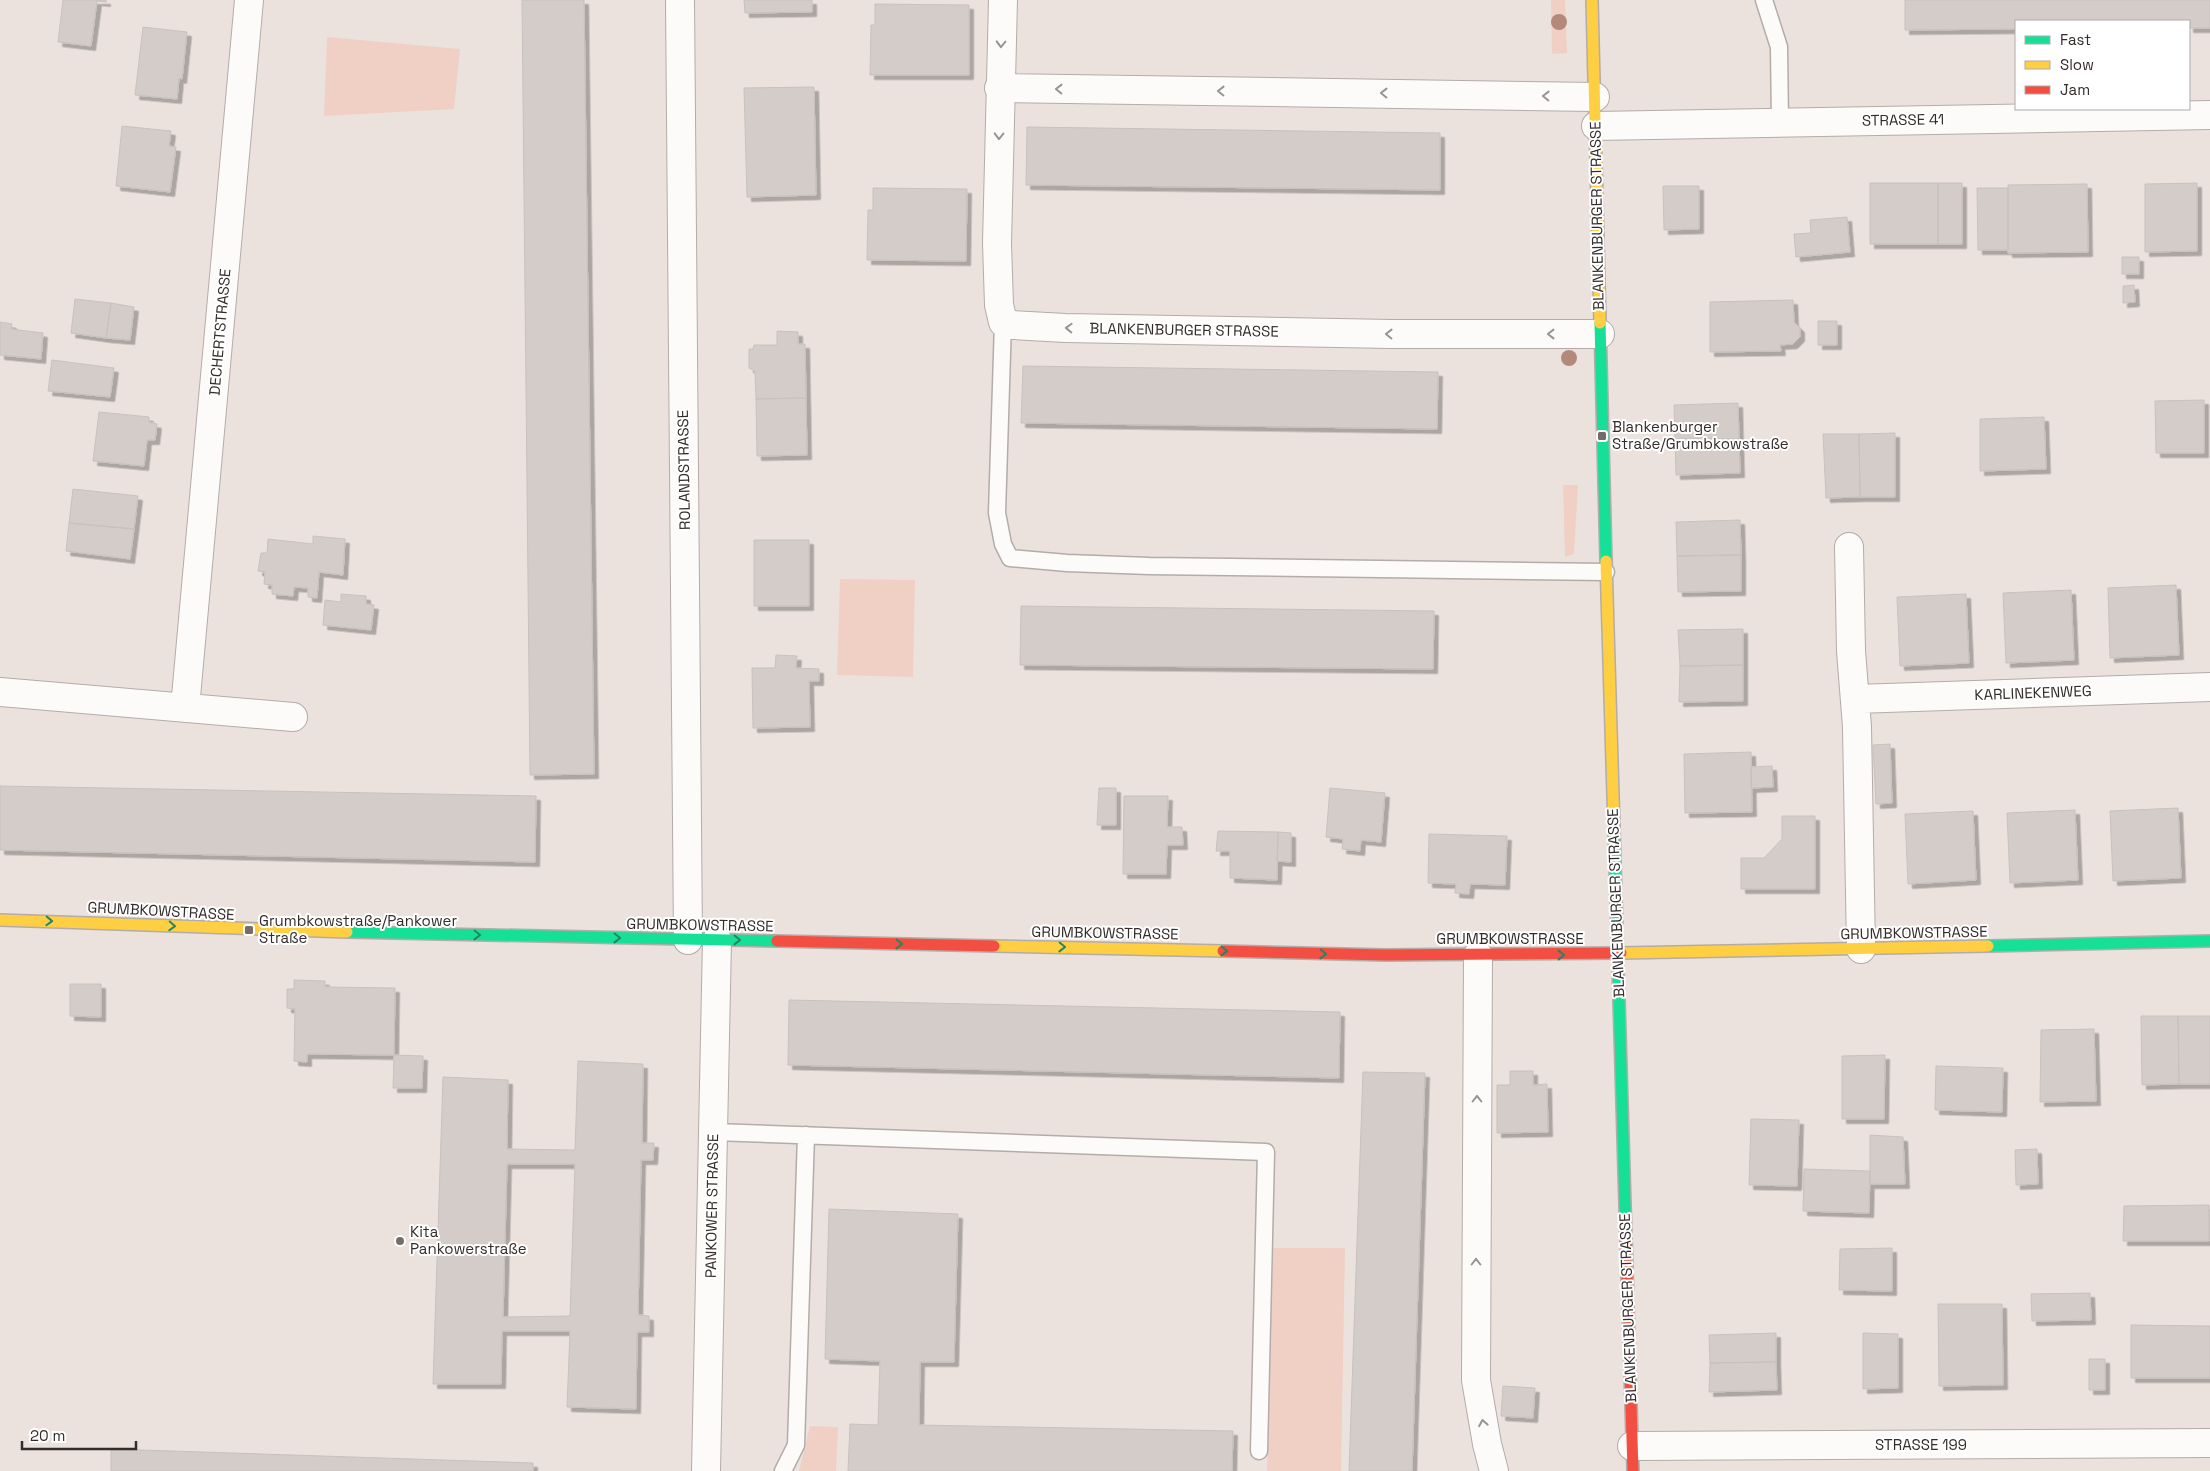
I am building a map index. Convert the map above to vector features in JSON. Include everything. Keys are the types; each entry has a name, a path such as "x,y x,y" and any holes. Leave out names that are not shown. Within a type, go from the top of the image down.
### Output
{"street":[{"name":"DECHERTSTRASSE","path":"185,708 250,0"},
{"name":"ROLANDSTRASSE","path":"680,0 688,940"},
{"path":"1003,0 999,88 997,243 999,305 1003,322"},
{"name":"BLANKENBURGER STRASSE","path":"1592,0 1606,572 1632,1458"},
{"path":"999,88 1595,97"},
{"name":"STRASSE 41","path":"1596,126 2210,115"},
{"name":"BLANKENBURGER STRASSE","path":"1003,322 1013,325 1065,328 1391,334 1600,334"},
{"path":"1849,547 1851,651 1856,699 1861,949"},
{"name":"KARLINEKENWEG","path":"1856,699 2210,687"},
{"path":"0,692 293,717"},
{"name":"GRUMBKOWSTRASSE","path":"0,920 233,930 1377,955 1617,954 2210,941"},
{"name":"PANKOWER STRASSE","path":"706,1471 717,940"},
{"path":"1478,955 1476,1380 1486,1444 1494,1471"},
{"name":"STRASSE 199","path":"1632,1458 2210,1443"}],"lane":[{"path":"1764,0 1779,47 1780,123"},
{"path":"1003,322 997,513 1003,544 1010,558 1067,563 1149,566 1606,572"},
{"path":"714,1132 1266,1152 1259,1450"},
{"path":"783,1471 796,1445 806,1135"}],"shaded area":[{"path":"1551,0 1565,0 1567,53 1552,54"},
{"path":"327,37 460,49 454,109 324,116"},
{"path":"1563,485 1578,485 1574,554 1565,557"},
{"path":"840,579 915,580 913,677 837,675"},
{"path":"1273,1248 1345,1248 1341,1471 1267,1471"},
{"path":"810,1426 838,1427 836,1471 799,1471"}],"building":[{"path":"63,0 106,0 106,2 97,1 91,46 58,42"},
{"path":"522,0 584,0 594,774 530,775"},
{"path":"744,0 812,0 812,12 745,13"},
{"path":"1905,0 2210,0 2210,28 2190,28 2190,20 2015,20 2015,29 1905,30"},
{"path":"875,4 969,5 969,75 870,75 871,25 875,25"},
{"path":"143,27 187,32 182,79 179,78 177,99 135,95"},
{"path":"814,87 816,195 747,197 744,88"},
{"path":"122,126 171,131 169,146 176,147 170,192 116,186"},
{"path":"1027,127 1440,133 1440,190 1026,185"},
{"path":"1870,183 1938,183 1938,244 1870,244"},
{"path":"1938,183 1962,183 1962,244 1938,244"},
{"path":"2197,183 2197,251 2145,252 2145,184"},
{"path":"2087,184 2088,252 2008,253 2008,185"},
{"path":"1663,186 1699,186 1699,229 1664,230"},
{"path":"873,188 967,189 966,261 867,260 868,210 873,210"},
{"path":"1977,188 2008,188 2008,250 1978,250"},
{"path":"1847,217 1850,252 1796,257 1794,234 1811,233 1810,220"},
{"path":"2122,257 2139,257 2139,274 2122,274"},
{"path":"2134,285 2135,302 2123,303 2123,286"},
{"path":"75,299 111,303 106,338 71,333"},
{"path":"1793,300 1794,322 1800,328 1800,337 1793,344 1780,345 1781,351 1710,352 1710,302"},
{"path":"111,303 134,307 130,340 106,338"},
{"path":"1818,321 1837,321 1837,345 1818,345"},
{"path":"0,322 12,324 11,329 43,333 41,359 0,355"},
{"path":"777,331 798,332 798,344 805,344 806,398 756,399 755,371 749,368 749,349 753,349 754,345 777,345"},
{"path":"52,360 114,368 110,397 48,391"},
{"path":"1023,366 1438,372 1437,429 1021,423"},
{"path":"806,398 807,455 757,456 756,399"},
{"path":"2204,400 2204,453 2156,453 2155,401"},
{"path":"1738,403 1739,439 1675,439 1674,405"},
{"path":"99,412 149,417 149,422 157,424 155,440 147,440 144,466 93,461"},
{"path":"2044,417 2046,469 1980,471 1980,419"},
{"path":"1895,433 1895,497 1860,497 1859,434"},
{"path":"1823,434 1859,434 1860,497 1826,498"},
{"path":"1675,439 1739,439 1740,473 1676,475"},
{"path":"73,489 138,496 134,529 69,523"},
{"path":"1740,520 1741,555 1677,556 1676,522"},
{"path":"69,523 134,529 130,559 66,551"},
{"path":"313,536 345,539 343,575 319,572 317,598 308,597 308,588 294,587 293,596 272,594 272,585 264,584 265,572 258,571 261,553 267,553 268,539 313,544"},
{"path":"754,540 809,540 809,606 754,606"},
{"path":"1741,555 1741,591 1678,592 1677,556"},
{"path":"2176,585 2179,655 2110,658 2108,588"},
{"path":"2071,590 2074,660 2006,663 2003,593"},
{"path":"341,594 366,596 366,604 374,605 371,630 323,625 325,600 341,602"},
{"path":"1966,594 1969,663 1900,666 1897,597"},
{"path":"1021,606 1434,611 1433,669 1020,665"},
{"path":"1743,629 1743,665 1680,666 1678,630"},
{"path":"776,655 797,656 796,668 819,669 819,681 809,681 810,727 753,728 752,668 775,668"},
{"path":"1743,665 1743,701 1679,702 1680,666"},
{"path":"1890,744 1892,803 1876,804 1873,745"},
{"path":"1751,752 1752,812 1685,813 1684,754"},
{"path":"1772,766 1773,787 1751,788 1751,767"},
{"path":"0,786 536,796 535,862 0,850"},
{"path":"1099,788 1116,788 1116,825 1097,825"},
{"path":"1330,788 1385,793 1381,842 1361,840 1360,851 1342,849 1343,839 1326,837"},
{"path":"1124,796 1168,796 1167,827 1182,827 1183,845 1167,845 1166,874 1123,874"},
{"path":"2178,808 2181,878 2113,881 2110,811"},
{"path":"2075,810 2078,880 2010,883 2007,813"},
{"path":"1973,811 1976,880 1908,884 1905,814"},
{"path":"1782,816 1815,816 1815,889 1741,889 1741,858 1764,858 1782,839"},
{"path":"1218,831 1278,832 1277,880 1230,878 1230,851 1216,851"},
{"path":"1278,832 1291,833 1291,862 1277,861"},
{"path":"1429,834 1507,836 1505,885 1470,884 1469,894 1455,893 1456,884 1428,883"},
{"path":"294,980 325,981 325,987 395,988 394,1055 307,1054 307,1062 294,1061 295,1009 287,1008 287,989 294,989"},
{"path":"70,984 101,984 101,1017 70,1016"},
{"path":"789,1000 1340,1012 1339,1078 788,1065"},
{"path":"2141,1016 2178,1016 2179,1084 2142,1085"},
{"path":"2178,1016 2210,1016 2210,1084 2179,1084"},
{"path":"2094,1029 2096,1101 2040,1102 2041,1030"},
{"path":"394,1055 423,1056 422,1088 393,1088"},
{"path":"1885,1055 1884,1119 1842,1119 1842,1056"},
{"path":"578,1061 643,1064 642,1143 654,1143 653,1160 641,1160 638,1315 649,1316 649,1332 637,1332 636,1409 567,1407 570,1331 502,1331 501,1384 433,1384 443,1077 508,1080 507,1149 575,1150","holes":["507,1164 575,1164 570,1316 503,1317"]},
{"path":"1936,1066 2003,1068 2002,1112 1935,1110"},
{"path":"1510,1071 1533,1071 1533,1085 1547,1084 1548,1132 1497,1133 1497,1085 1510,1085"},
{"path":"1363,1072 1425,1073 1412,1471 1349,1471"},
{"path":"1751,1119 1799,1120 1797,1186 1749,1185"},
{"path":"1870,1135 1903,1137 1905,1184 1870,1184"},
{"path":"2037,1149 2038,1184 2016,1185 2015,1150"},
{"path":"1804,1169 1870,1171 1869,1213 1803,1211"},
{"path":"2209,1205 2209,1241 2123,1241 2124,1206"},
{"path":"829,1209 958,1214 954,1362 920,1362 919,1425 1233,1431 1232,1471 848,1471 850,1424 878,1425 880,1361 825,1359"},
{"path":"1892,1248 1892,1291 1839,1290 1840,1249"},
{"path":"2090,1293 2091,1320 2032,1321 2031,1294"},
{"path":"1938,1304 2002,1304 2003,1385 1939,1386"},
{"path":"2131,1325 2210,1326 2210,1378 2131,1378"},
{"path":"1776,1333 1776,1362 1710,1363 1709,1335"},
{"path":"1863,1333 1898,1334 1898,1388 1863,1389"},
{"path":"2089,1359 2105,1359 2105,1390 2089,1390"},
{"path":"1776,1362 1777,1390 1709,1392 1710,1363"},
{"path":"1503,1386 1535,1388 1533,1418 1501,1416"},
{"path":"111,1449 533,1463 533,1471 111,1471"}],"traffic: fast":[{"path":"1600,323 1606,561"},
{"path":"1614,829 1626,1239"},
{"path":"347,932 777,941"},
{"path":"1988,946 2210,941"}],"traffic: slow":[{"path":"1592,0 1600,323"},
{"path":"1606,561 1614,829"},
{"path":"0,920 347,932"},
{"path":"994,946 1223,951"},
{"path":"1621,953 1988,946"}],"traffic: jam":[{"path":"777,941 994,946"},
{"path":"1223,951 1386,955 1621,953"},
{"path":"1626,1239 1633,1471"}],"place":[{"name":"Blankenburger Straße/Grumbkowstraße","path":"1602,436"},
{"name":"Grumbkowstraße/Pankower Straße","path":"249,930"},
{"name":"Kita Pankowerstraße","path":"400,1241"}]}
